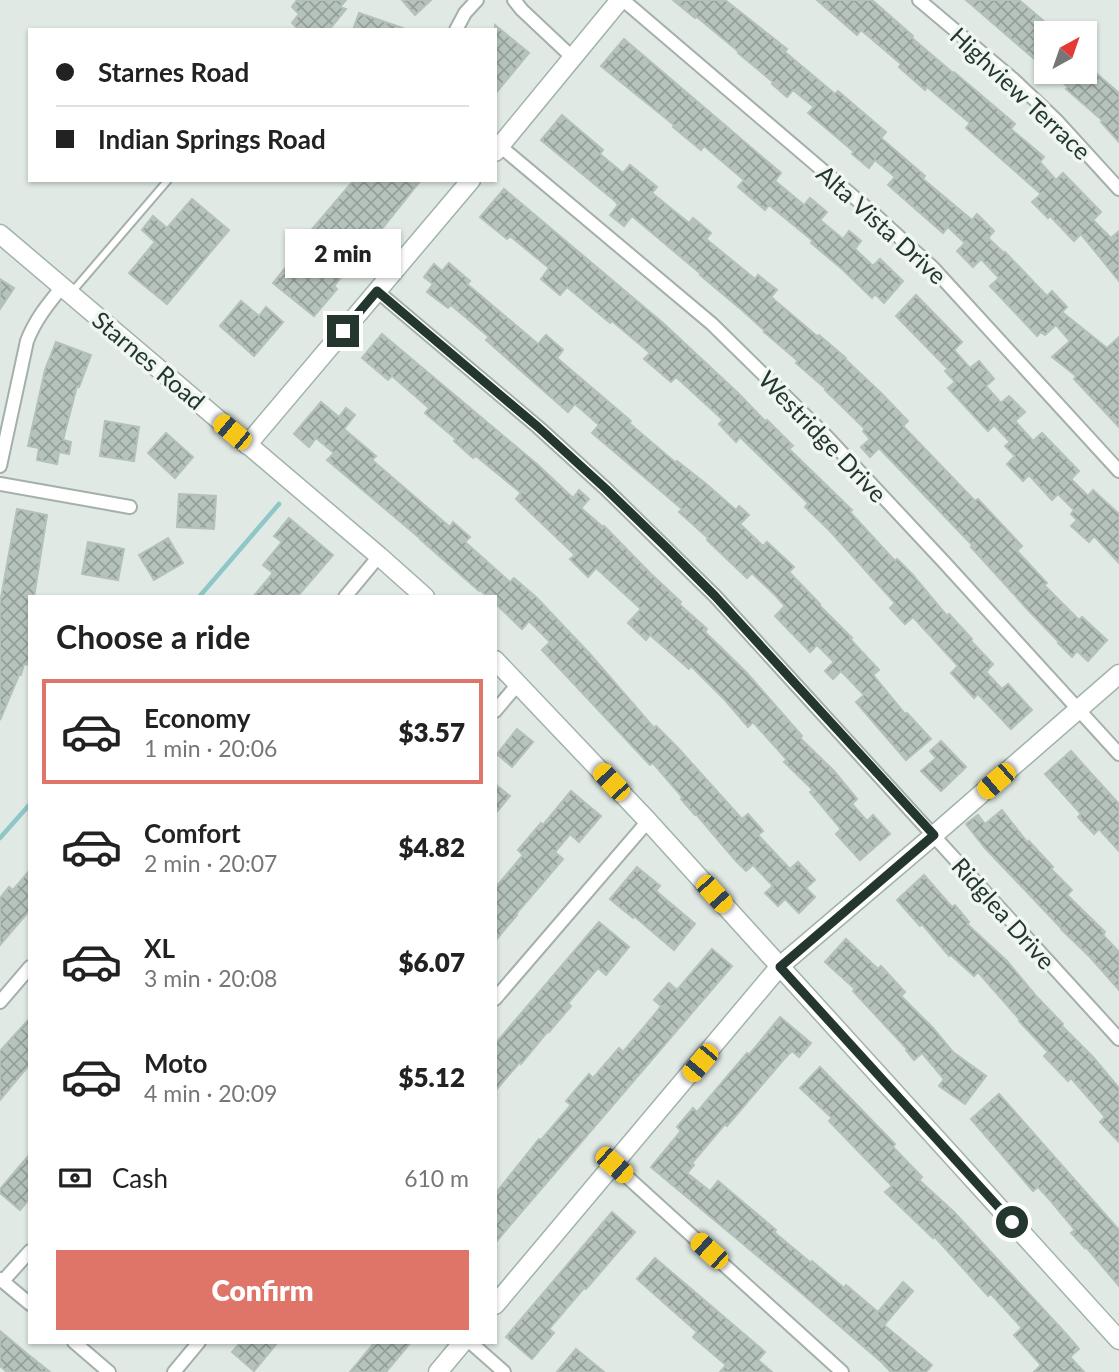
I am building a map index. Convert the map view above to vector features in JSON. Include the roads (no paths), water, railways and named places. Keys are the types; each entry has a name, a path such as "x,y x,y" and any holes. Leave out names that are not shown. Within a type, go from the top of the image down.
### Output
{"main road":[{"path":"498,149 622,0"},
{"path":"247,445 469,182"},
{"name":"Starnes Road","path":"0,234 423,595"},
{"path":"497,662 648,821 1119,1340"},
{"path":"497,1303 780,967 1119,674"},
{"path":"438,1372 461,1344"}],"street":[{"path":"457,28 465,13 477,0"},
{"path":"514,0 572,57"},
{"name":"Alta Vista Drive","path":"622,0 875,215 933,268 1119,471"},
{"name":"Highview Terrace","path":"919,0 1022,88 1119,189"},
{"name":"Westridge Drive","path":"498,149 712,324 828,438 1119,754"},
{"path":"0,466 27,341 43,309 66,290"},
{"name":"Ridglea Drive","path":"377,291 538,427 606,489 715,596 1119,1039"},
{"path":"0,484 130,507"},
{"path":"347,595 379,556"},
{"path":"497,709 519,684"},
{"path":"497,997 648,821"},
{"path":"0,1002 28,969"},
{"path":"614,1165 842,1372"},
{"path":"28,1253 1,1280 28,1302"},
{"path":"76,1344 109,1372"},
{"path":"174,1372 198,1344"},
{"path":"472,1344 504,1372"}],"lane":[{"path":"66,290 166,182"}],"waterway":[{"path":"201,595 279,504"},
{"path":"0,838 28,806"}]}
